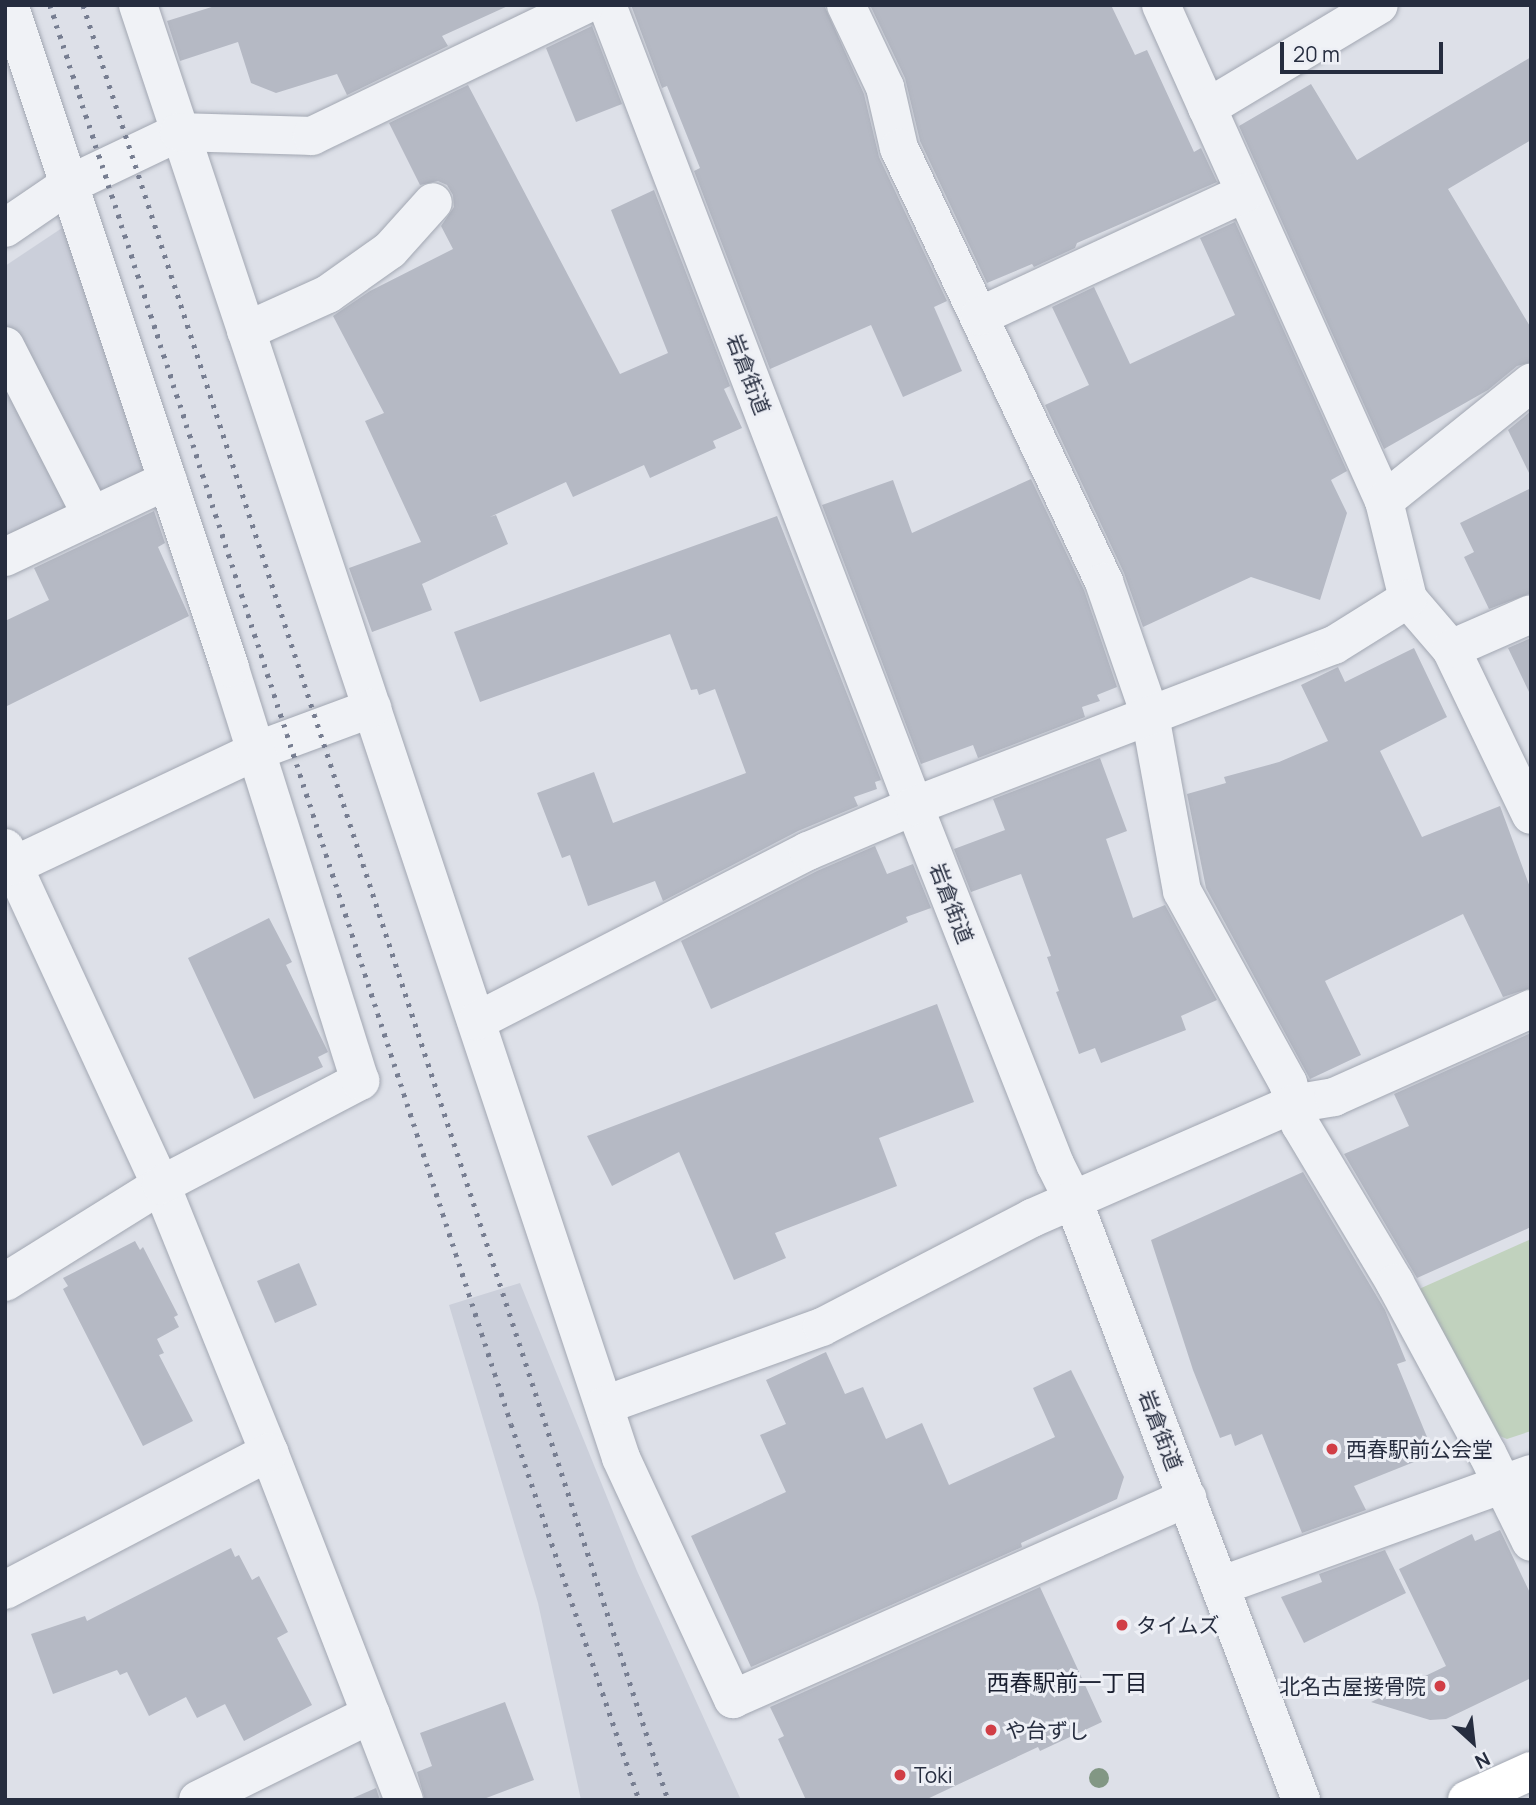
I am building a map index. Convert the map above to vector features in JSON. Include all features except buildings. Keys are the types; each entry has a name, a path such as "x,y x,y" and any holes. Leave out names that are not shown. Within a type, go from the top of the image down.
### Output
{"main road":[{"path":"1467,1800 1531,1771"}],"street":[{"path":"5,1282 161,1185 360,1081 168,480 9,5"},
{"path":"138,5 621,1458 733,1699 1187,1499"},
{"path":"5,228 68,185 179,132 312,135 584,5"},
{"name":"岩倉街道","path":"607,5 914,806 1055,1164 1073,1200 1301,1800"},
{"path":"846,5 885,87 899,148 1104,582 1150,715 1182,891 1289,1083 1300,1124 1516,1479 1531,1542"},
{"path":"1161,5 1384,501 1408,598 1451,649 1531,815"},
{"path":"1207,108 1379,5"},
{"path":"980,316 1245,193"},
{"path":"246,331 328,294 390,250 433,202"},
{"path":"5,346 92,516"},
{"path":"1384,501 1531,383"},
{"path":"5,556 168,480"},
{"path":"477,1021 808,851 914,806 1334,645 1408,598"},
{"path":"1451,649 1531,614"},
{"path":"372,708 256,751 9,857 161,1185 269,1452 404,1800"},
{"path":"605,1405 822,1327 1032,1218 1293,1104 1334,1097 1531,1009"},
{"path":"5,1590 269,1452"},
{"path":"1220,1586 1516,1479"},
{"path":"198,1800 371,1714"}],"shaded area":[{"path":"68,224 149,470 5,536 5,266"},
{"path":"520,1283 637,1571 741,1800 581,1800 538,1603 449,1305"}],"green space":[{"path":"1531,1239 1531,1431 1507,1439 1492,1433 1419,1289"}],"railway":[{"path":"50,5 511,1424 639,1800"},
{"path":"83,5 668,1800"}],"place":[{"name":"西春駅前公会堂","path":"1332,1449"},
{"name":"タイムズ","path":"1122,1625"},
{"name":"北名古屋接骨院","path":"1440,1686"},
{"name":"や台ずし","path":"991,1730"},
{"name":"Toki","path":"900,1775"}],"district":[{"name":"西春駅前一丁目","path":"1067,1682"}]}
